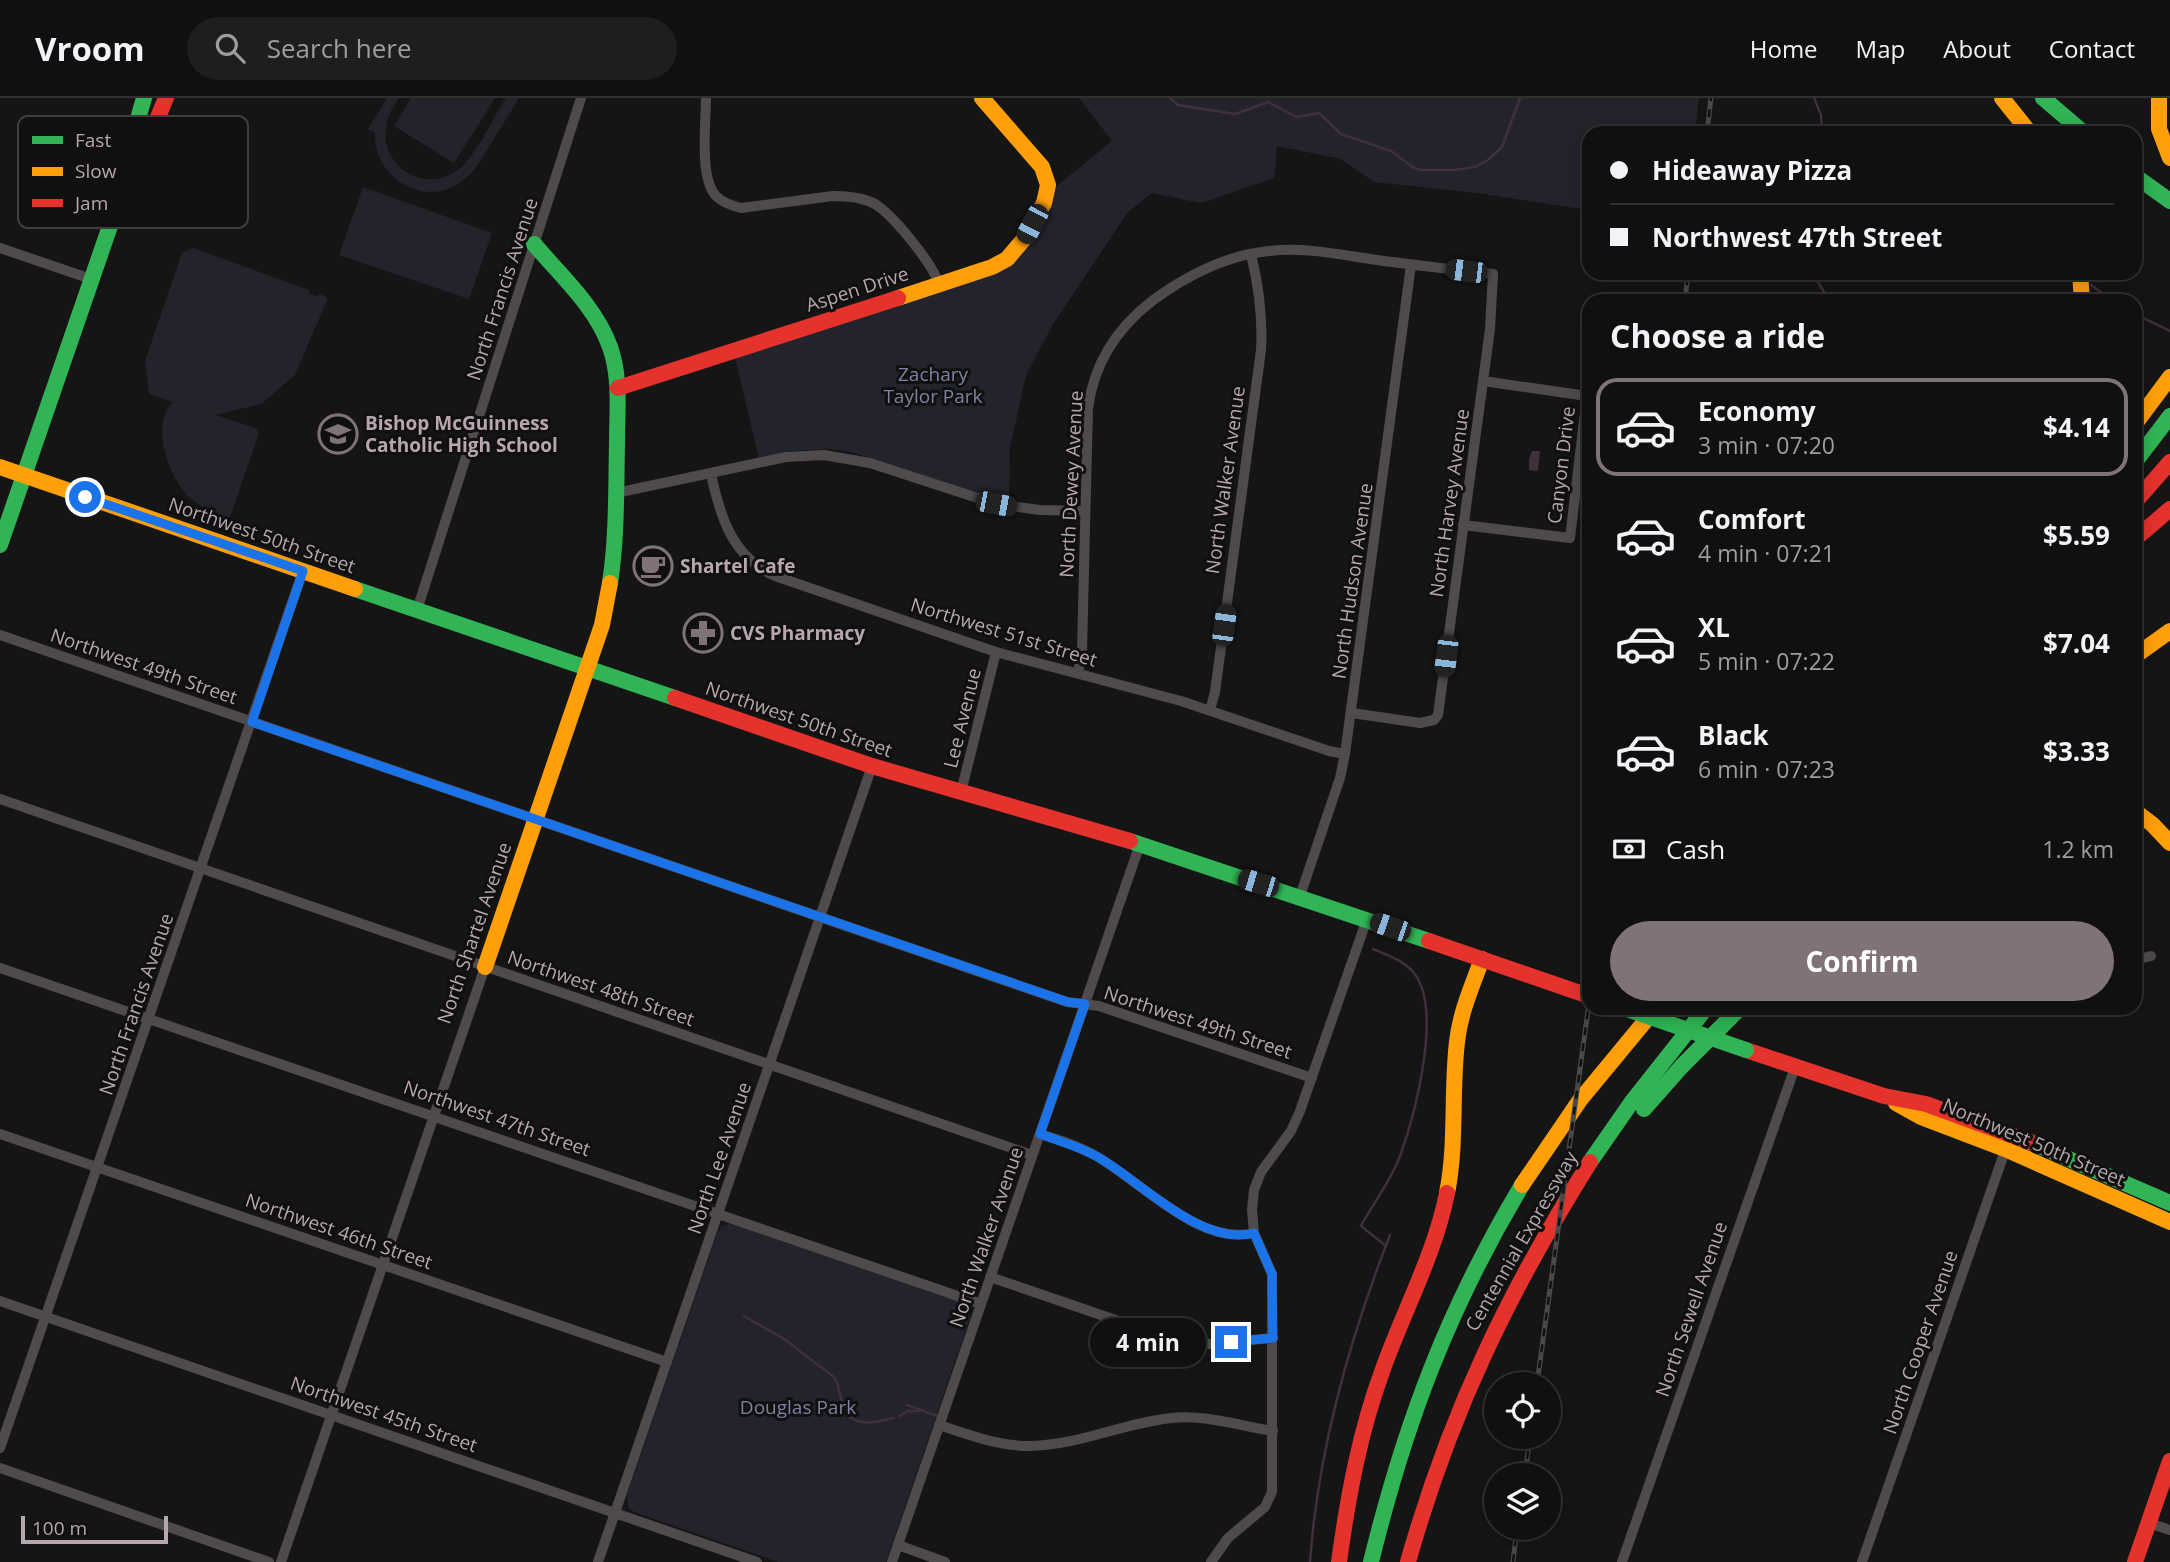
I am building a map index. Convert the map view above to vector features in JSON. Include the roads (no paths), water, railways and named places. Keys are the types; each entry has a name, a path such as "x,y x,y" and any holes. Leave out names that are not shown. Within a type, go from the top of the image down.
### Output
{"main road":[{"path":"139,116 144,98"},
{"path":"158,116 166,98"},
{"name":"Aspen Drive","path":"618,388 992,267 1015,253 1048,192 1048,179 1042,167 982,98"},
{"path":"2002,98 2024,126"},
{"path":"2043,98 2076,126"},
{"path":"2159,98 2159,130 2170,158"},
{"path":"2142,181 2170,201"},
{"path":"0,545 109,228"},
{"name":"North Shartel Avenue","path":"485,967 588,669 610,591 616,493 616,362 604,329 534,244"},
{"path":"2142,414 2165,383"},
{"path":"2142,453 2170,416"},
{"path":"2142,494 2170,462"},
{"name":"Northwest 50th Street","path":"0,467 872,766 1140,844 1582,994"},
{"path":"2142,533 2170,509"},
{"path":"2142,651 2170,631"},
{"path":"2142,816 2170,843"},
{"path":"1339,1562 1348,1499 1370,1409 1382,1370 1436,1232 1446,1198 1453,1144 1457,1037 1482,959"},
{"name":"Northwest 50th Street","path":"1644,1015 1884,1096 1926,1104 2170,1222"},
{"name":"Centennial Expressway","path":"1371,1562 1392,1473 1429,1366 1464,1286 1524,1181 1556,1132 1650,1015"},
{"name":"Centennial Expressway","path":"1408,1562 1436,1469 1466,1386 1507,1300 1573,1189 1620,1118 1701,1015"},
{"path":"1573,1189 1682,1066 1734,1015"},
{"name":"Northwest 50th Street","path":"2008,1142 2170,1203"},
{"path":"2135,1562 2170,1461"}],"street":[{"name":"North Francis Avenue","path":"417,610 581,98"},
{"path":"706,98 706,170 716,196 741,208 847,196 875,204 888,214 934,270 939,284"},
{"path":"0,248 91,279"},
{"name":"North Dewey Avenue","path":"1078,673 1082,651 1089,399 1098,366 1109,347 1140,311 1191,275 1251,254 1293,250 1493,274"},
{"name":"North Walker Avenue","path":"1210,710 1261,350 1261,302 1251,254"},
{"name":"North Hudson Avenue","path":"1300,896 1340,778 1345,754 1411,265"},
{"name":"North Harvey Avenue","path":"1352,713 1420,723 1434,720 1439,708 1490,329 1493,274"},
{"name":"Canyon Drive","path":"1483,381 1582,395"},
{"name":"Canyon Drive","path":"1463,525 1570,538 1582,438"},
{"path":"616,493 786,457 815,455 846,457 870,463 996,504 1040,510 1085,511"},
{"name":"Northwest 51st Street","path":"711,474 718,504 731,536 751,561 764,571 996,652 1210,710 1329,751 1345,754"},
{"name":"North Francis Avenue","path":"0,1448 303,571"},
{"name":"Northwest 49th Street","path":"0,635 1068,1002 1099,1006 1312,1078"},
{"name":"Lee Avenue","path":"961,792 996,652"},
{"name":"North Lee Avenue","path":"598,1562 872,766"},
{"name":"Northwest 48th Street","path":"0,799 1032,1155"},
{"name":"North Walker Avenue","path":"892,1562 1140,844"},
{"path":"1211,1562 1228,1538 1262,1511 1269,1500 1273,1482 1272,1274 1254,1233 1252,1210 1257,1182 1291,1131 1367,919"},
{"path":"2142,958 2151,956"},
{"name":"North Shartel Avenue","path":"281,1562 485,967"},
{"name":"Northwest 47th Street","path":"0,968 981,1304"},
{"name":"North Sewell Avenue","path":"1622,1562 1795,1067"},
{"name":"Northwest 46th Street","path":"0,1134 667,1362"},
{"path":"1040,1134 1098,1157 1168,1206 1202,1225 1231,1235 1254,1233"},
{"name":"North Cooper Avenue","path":"1862,1562 2008,1142"},
{"path":"990,1277 1177,1341 1210,1344 1273,1338"},
{"name":"Northwest 45th Street","path":"0,1301 757,1562"},
{"path":"939,1425 990,1441 1028,1446 1074,1441 1170,1418 1206,1419 1272,1431"},
{"path":"0,1468 269,1562"},
{"path":"2149,1523 2170,1531"},
{"path":"898,1545 945,1562"}],"waterway":[{"path":"1170,98 1178,105 1235,114 1268,102 1297,117 1319,113 1341,134 1391,151 1414,168 1422,170 1475,167 1488,160 1502,147 1520,98"},
{"path":"1814,98 1821,115 1822,126"},
{"path":"1816,280 1826,294"},
{"path":"2091,285 2103,294"},
{"path":"2142,317 2170,331"},
{"path":"1373,949 1401,962 1414,973 1422,990 1426,1011 1424,1063 1413,1115 1392,1174 1361,1226 1386,1246"},
{"path":"1310,1562 1320,1478 1338,1395 1361,1314 1390,1235"},
{"path":"744,1316 784,1339 834,1377 848,1415 866,1423 894,1418"},
{"path":"907,1405 940,1417"},
{"path":"899,1416 908,1411 919,1411"}],"railway":[{"path":"1708,126 1711,98"},
{"path":"1686,294 1687,280"},
{"path":"1539,1372 1587,1015"},
{"path":"1527,1463 1528,1449"},
{"path":"1513,1562 1516,1540"}],"place":[{"name":"Bishop McGuinness Catholic High School","path":"338,434"},
{"name":"Shartel Cafe","path":"653,566"},
{"name":"CVS Pharmacy","path":"703,633"}],"park label":[{"name":"Zachary Taylor Park","path":"933,385"},
{"name":"Douglas Park","path":"798,1407"}]}
